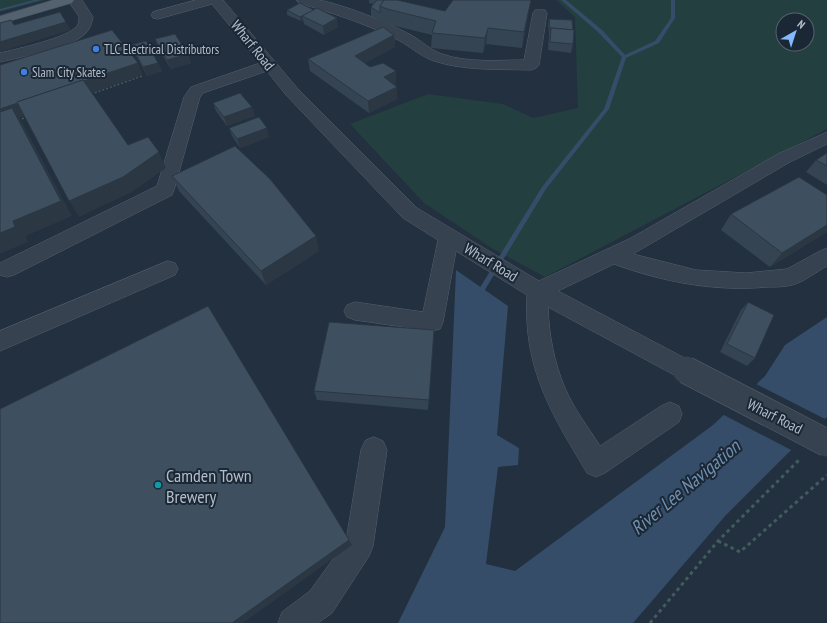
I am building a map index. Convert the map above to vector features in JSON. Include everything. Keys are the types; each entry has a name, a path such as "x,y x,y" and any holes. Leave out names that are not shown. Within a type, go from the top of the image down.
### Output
{"main road":[{"path":"0,16 66,0"},
{"path":"0,20 66,0"}],"street":[{"path":"0,58 65,39 79,31 84,27 86,17 75,0"},
{"path":"158,15 211,0"},
{"name":"Wharf Road","path":"216,0 292,92 410,213 538,291 827,443"},
{"path":"304,0 343,12 405,37 429,55 480,64 531,65 540,13"},
{"path":"343,12 357,1"},
{"path":"7,269 165,190 192,97 197,90 269,64"},
{"path":"670,414 596,464 560,402 547,370 538,336 536,314 538,291 638,243 784,158 827,137"},
{"path":"355,311 432,322 449,237"},
{"path":"613,255 635,263 696,278 746,281 791,277 827,256"},
{"path":"0,341 168,269"},
{"path":"293,623 321,602 359,546 374,450"}],"path":[{"path":"90,95 142,76"},
{"path":"15,121 30,116"},
{"path":"650,623 718,541 801,458"},
{"path":"718,541 740,552 827,475"}],"green space":[{"path":"0,0 46,0 0,12"},
{"path":"556,0 827,0 827,129 545,277 493,249 424,203 350,124 428,94 503,104 533,118 578,108 575,17"}],"water":[{"name":"River Lee Navigation","path":"456,270 508,306 497,435 519,448 518,465 498,467 486,564 515,571 713,425 765,376 785,345 827,317 827,417 785,456 726,515 633,623 398,623 445,527"}],"pier":[{"path":"754,383 827,420 793,451 722,414"}],"building":[{"path":"377,0 384,0 380,6 380,13 371,7"},
{"path":"384,0 397,0 445,11 453,0 531,0 524,32 488,28 485,38 432,33 436,21 387,9 380,6"},
{"path":"300,3 314,10 300,17 287,10"},
{"path":"317,8 337,18 323,26 302,16"},
{"path":"60,12 66,22 0,42 0,23 11,20 14,25"},
{"path":"549,19 572,20 573,30 551,28 550,30"},
{"path":"383,27 394,35 355,56 370,67 383,63 396,71 384,77 397,87 368,101 308,59"},
{"path":"551,28 574,30 573,44 550,42"},
{"path":"112,30 138,63 17,102 18,103 0,109 0,65"},
{"path":"175,34 188,54 167,60 155,39"},
{"path":"146,41 158,63 143,67 131,45"},
{"path":"83,80 128,145 148,137 159,152 123,177 69,201 17,102"},
{"path":"240,93 252,107 224,117 213,103"},
{"path":"12,108 61,201 13,221 15,227 0,233 0,112"},
{"path":"259,117 267,128 237,139 229,128"},
{"path":"235,146 270,179 316,236 261,271 172,176"},
{"path":"827,153 827,166 816,160"},
{"path":"799,177 827,195 827,225 782,253 731,214"},
{"path":"748,302 774,315 755,358 727,344"},
{"name":"Camden Town Brewery","path":"208,306 349,540 232,623 0,623 0,409"},
{"path":"329,322 434,330 429,400 314,391"}],"waterway":[{"path":"0,10 39,0"},
{"path":"563,0 600,31 624,57"},
{"path":"624,57 657,42 673,18 673,0"},
{"path":"478,296 544,188 606,109 624,57"}],"place":[{"name":"TLC Electrical Distributors","path":"96,49"},
{"name":"Slam City Skates","path":"24,72"},
{"name":"Camden Town Brewery","path":"158,485"}]}
